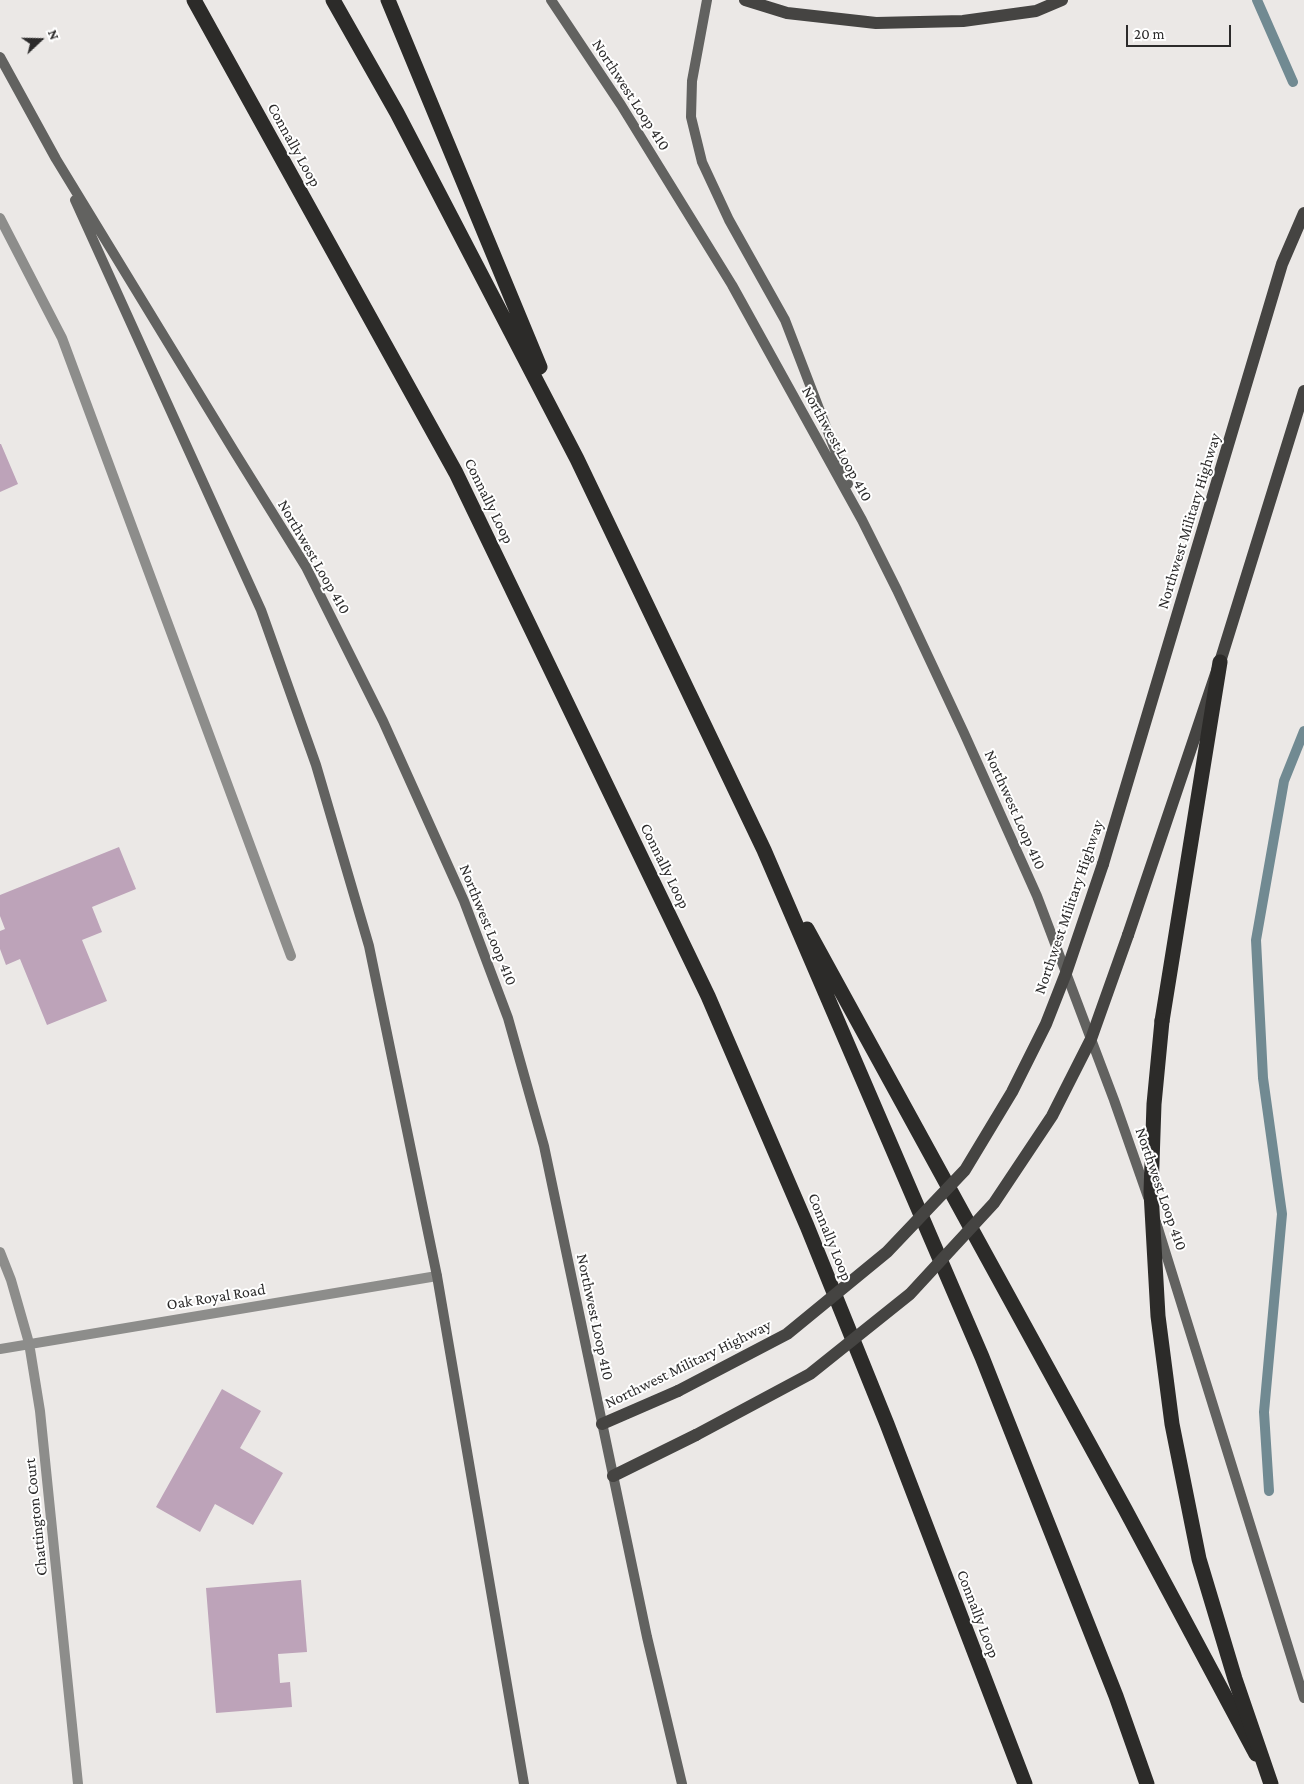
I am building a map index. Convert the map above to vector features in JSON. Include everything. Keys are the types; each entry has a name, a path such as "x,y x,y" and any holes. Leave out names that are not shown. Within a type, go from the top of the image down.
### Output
{"highway":[{"name":"Connally Loop","path":"194,0 456,474 708,996 807,1226 887,1424 1025,1784"},
{"path":"333,0 397,113 578,459 764,850 982,1357 1116,1696 1147,1784"},
{"path":"388,0 578,459"},
{"path":"1220,662 1162,1021 1154,1104 1151,1192 1158,1316 1172,1424 1199,1559 1235,1679 1272,1784"},
{"path":"764,850 1125,1509 1272,1784"}],"main road":[{"name":"Northwest Loop 410","path":"551,0 621,105 732,285 862,520 964,733 1037,896 1114,1100 1167,1252 1304,1698"},
{"path":"707,0 692,81 691,117 702,162 729,220 786,320 862,520"},
{"path":"745,0 787,13 876,23 963,21 1036,11 1062,0"},
{"name":"Northwest Loop 410","path":"0,56 56,158 306,567 383,721 464,901 508,1018 544,1146 647,1637 682,1784"},
{"name":"Northwest Loop 410","path":"56,158 261,610 316,765 369,946 437,1276 524,1784"},
{"name":"Northwest Military Highway","path":"602,1424 678,1391 787,1334 886,1252 965,1170 1012,1092 1046,1024 1066,973 1103,864 1282,264 1304,213"},
{"path":"613,1476 696,1435 810,1374 910,1294 994,1203 1052,1116 1091,1039 1128,935 1220,662 1304,391"}],"street":[{"path":"0,218 62,338 290,956"},
{"name":"Chattington Court","path":"0,1252 11,1280 29,1344 40,1411 78,1784"},
{"name":"Oak Royal Road","path":"0,1348 437,1276"}],"building":[{"path":"0,444 18,484 0,492"},
{"path":"119,847 136,889 92,907 102,932 82,940 107,1001 47,1025 20,959 6,965 0,949 0,931 5,929 0,916 0,895"},
{"path":"222,1389 261,1411 240,1448 283,1473 253,1525 215,1504 200,1532 156,1507"},
{"path":"301,1580 307,1652 278,1654 280,1683 290,1682 292,1707 216,1713 206,1588"}],"waterway":[{"path":"1257,0 1293,82"},
{"path":"1269,1491 1264,1412 1282,1214 1263,1078 1256,940 1284,781 1304,731"}]}
